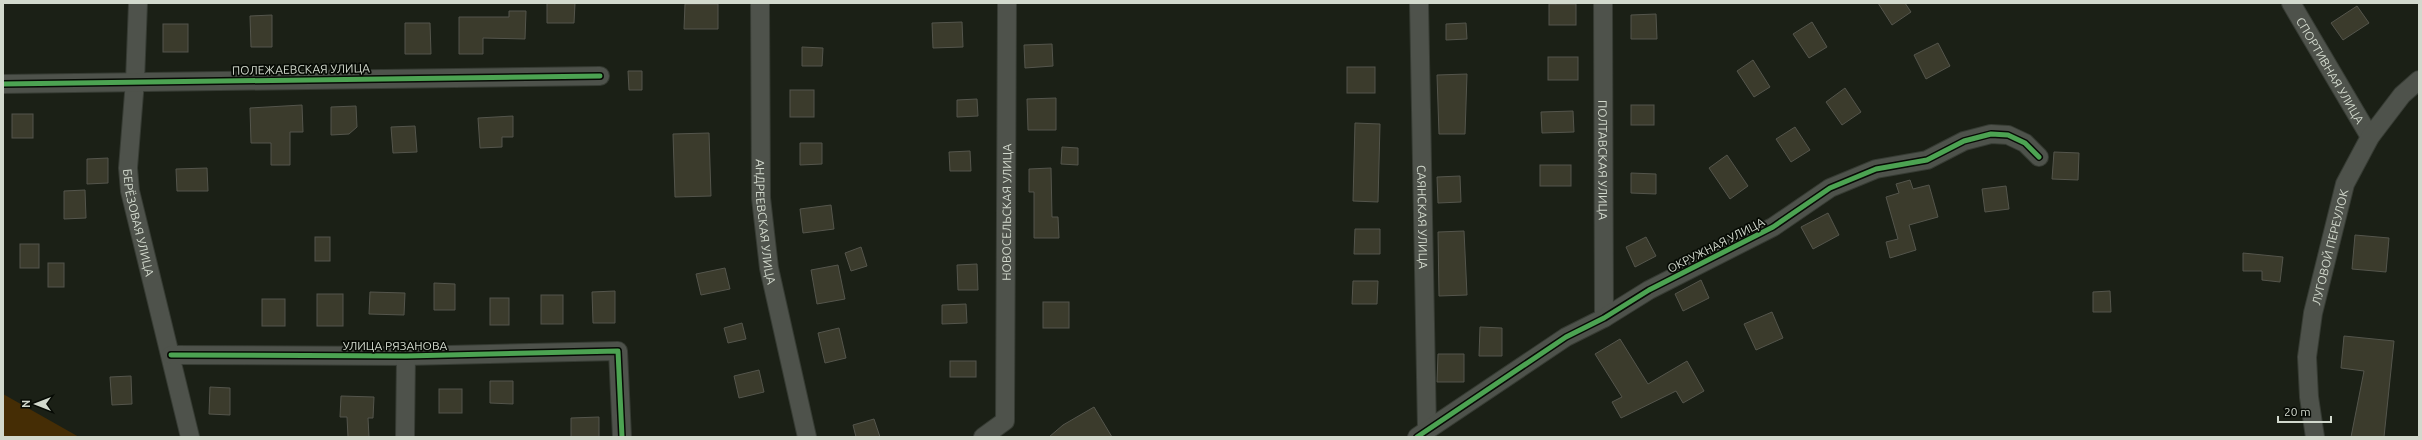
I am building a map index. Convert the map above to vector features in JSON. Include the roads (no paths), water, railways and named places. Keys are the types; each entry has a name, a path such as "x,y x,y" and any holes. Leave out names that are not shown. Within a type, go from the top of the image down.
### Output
{"street":[{"name":"БЕРЁЗОВАЯ УЛИЦА","path":"138,3 135,81 128,168 130,191 190,437"},
{"name":"АНДРЕЕВСКАЯ УЛИЦА","path":"760,3 761,198 770,268 807,437"},
{"name":"НОВОСЕЛЬСКАЯ УЛИЦА","path":"983,437 1005,421 1007,3"},
{"name":"САЯНСКАЯ УЛИЦА","path":"1419,3 1422,434"},
{"name":"ПОЛТАВСКАЯ УЛИЦА","path":"1603,3 1604,318"},
{"name":"СПОРТИВНАЯ УЛИЦА","path":"2291,3 2370,137"},
{"name":"ПОЛЕЖАЕВСКАЯ УЛИЦА","path":"3,84 135,81 600,76"},
{"name":"ЛУГОВОЙ ПЕРЕУЛОК","path":"2315,437 2309,397 2307,358 2313,312 2345,184 2370,137 2402,95 2419,80"},
{"name":"ОКРУЖНАЯ УЛИЦА","path":"1422,434 1566,338 1604,318 1655,287 1773,227 1830,188 1876,170 1927,160 1964,141 1991,134 2008,135 2025,143 2039,157"},
{"name":"УЛИЦА РЯЗАНОВА","path":"171,355 406,356 618,351 622,437"},
{"path":"405,437 406,356"}]}
